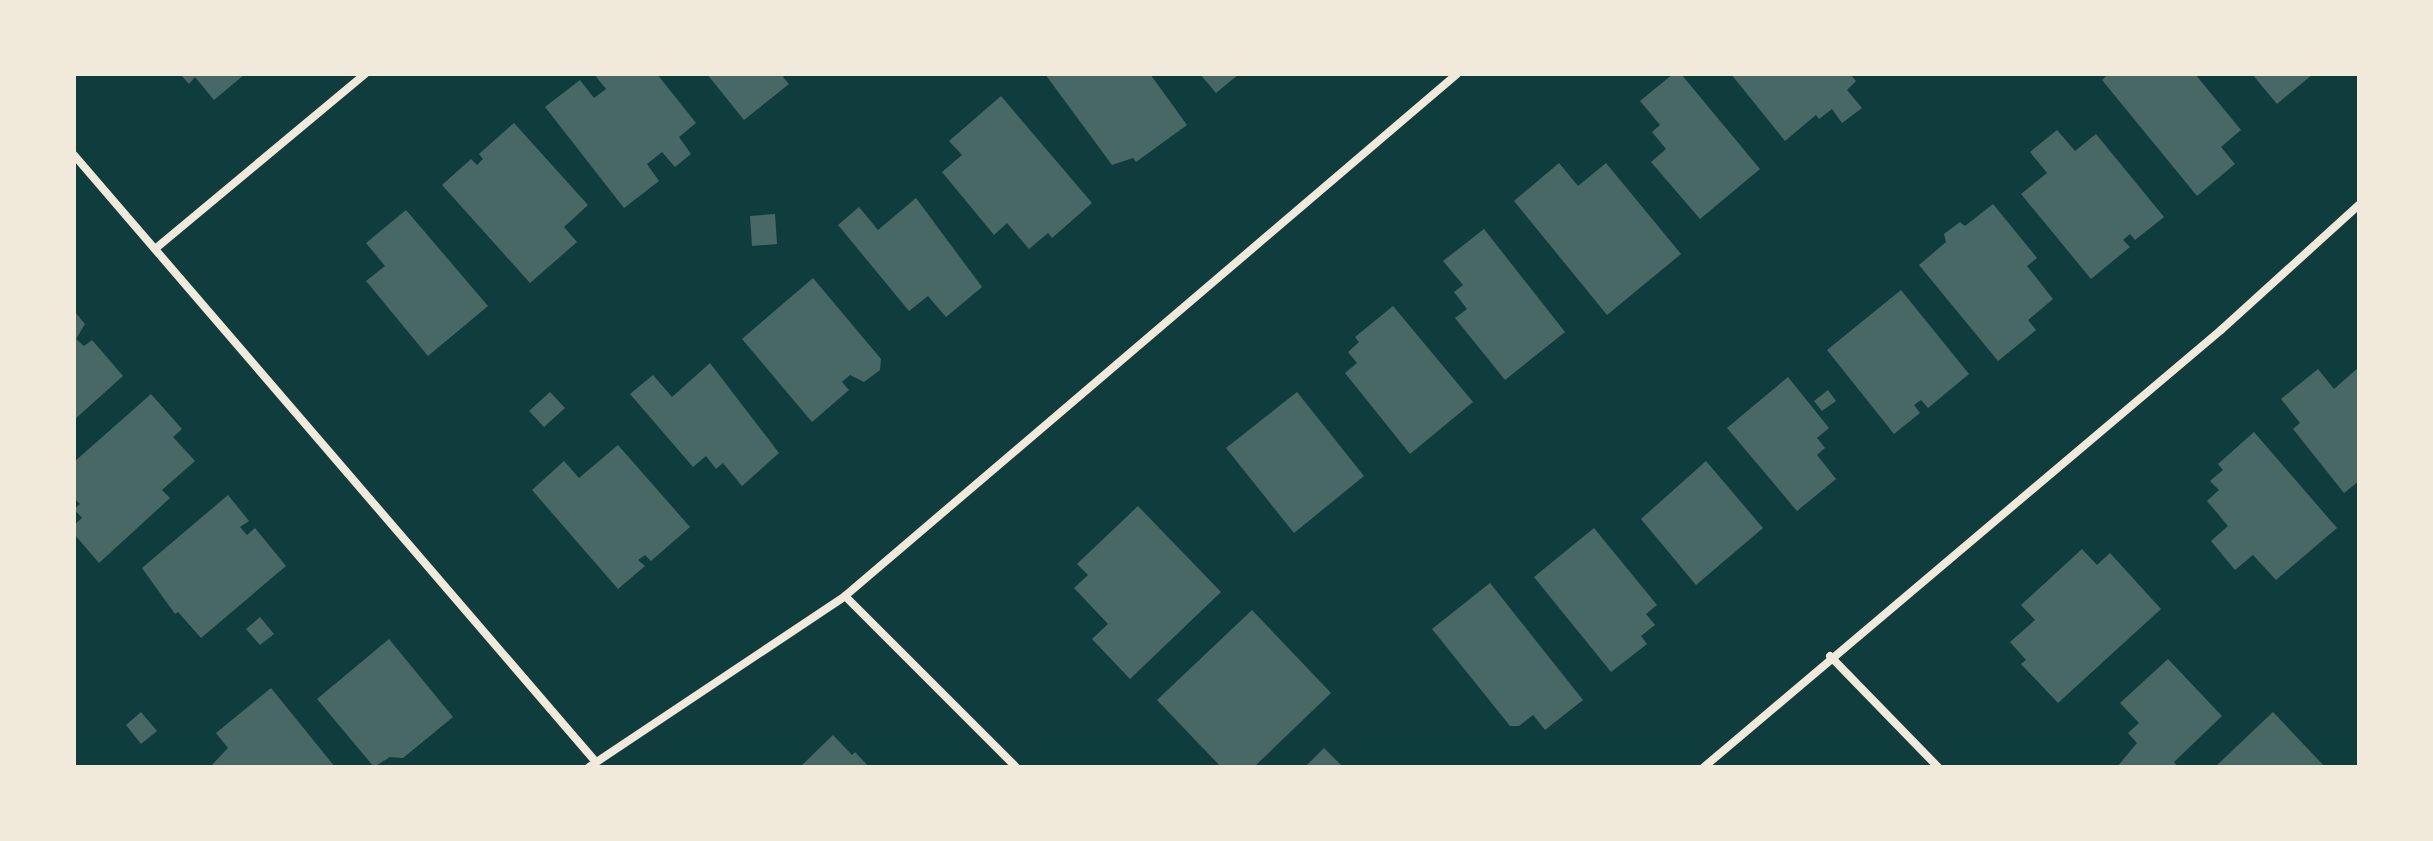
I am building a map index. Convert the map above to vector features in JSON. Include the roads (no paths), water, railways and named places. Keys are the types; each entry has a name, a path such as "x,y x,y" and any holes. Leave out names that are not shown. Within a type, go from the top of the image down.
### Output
{"street":[{"path":"155,249 365,74"},
{"path":"74,155 592,764 845,596 1457,74"},
{"path":"1704,767 1830,656 2221,330 2359,205"},
{"path":"845,596 1016,767"},
{"path":"1830,656 1938,767"}]}
